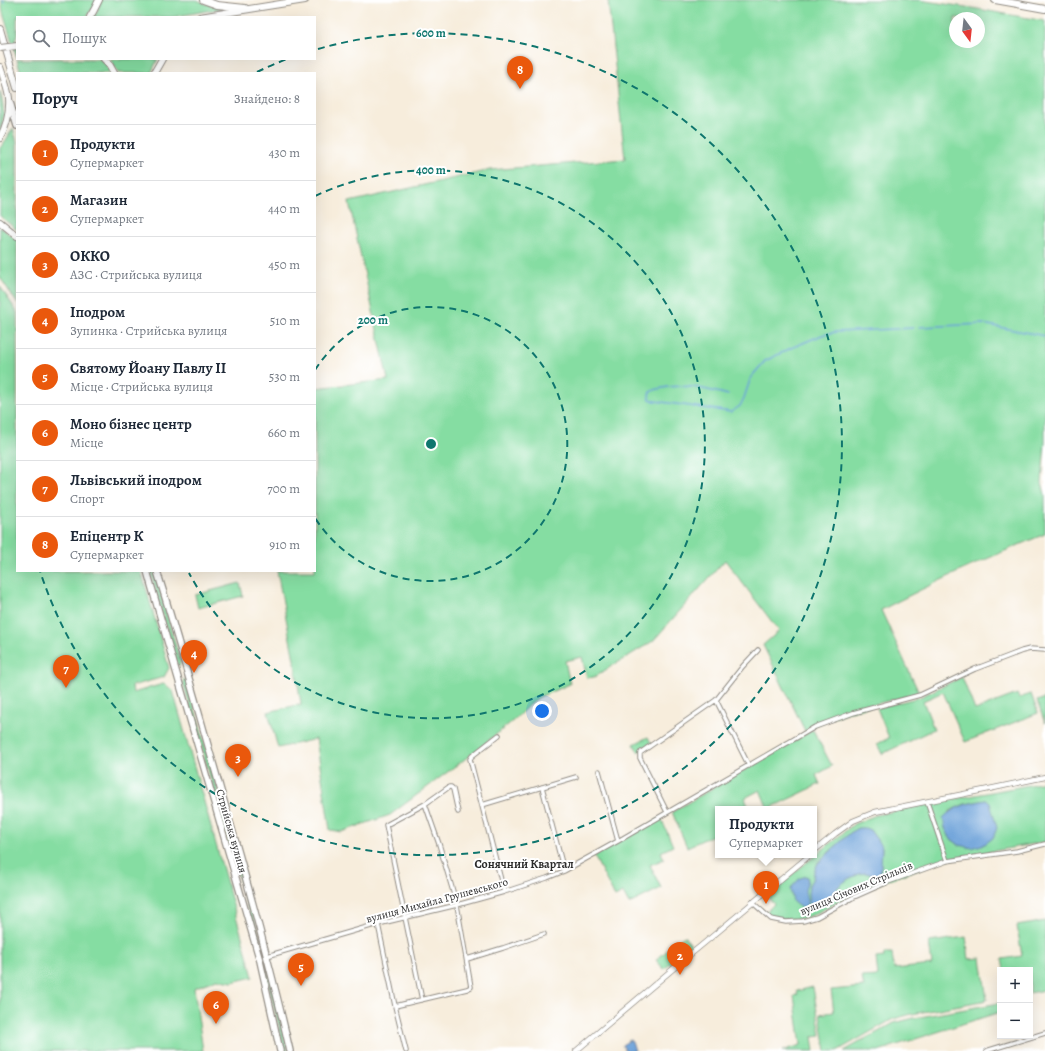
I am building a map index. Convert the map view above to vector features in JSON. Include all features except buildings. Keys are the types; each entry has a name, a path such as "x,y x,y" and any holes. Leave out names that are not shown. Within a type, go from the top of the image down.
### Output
{"highway":[{"path":"91,16 99,0"},
{"path":"203,0 217,4 253,8"},
{"path":"213,16 305,0"},
{"path":"995,0 1045,9"},
{"path":"0,29 16,85"},
{"path":"0,48 16,46"},
{"path":"105,60 113,72"},
{"path":"155,72 161,60"},
{"path":"0,67 9,98 8,115 5,128 0,138"},
{"path":"0,222 16,235"}],"main road":[{"path":"9,98 16,122"},
{"name":"Стрийська вулиця","path":"147,572 260,961 280,1051"},
{"name":"Стрийська вулиця","path":"157,572 211,754 267,956 290,1051"}],"street":[{"name":"вулиця Михайла Грушевського","path":"267,956 378,924 504,892 547,878 564,871 618,841 814,727 853,713 920,695 975,669 1022,651 1030,649 1045,650"},
{"path":"667,812 640,758 640,753 716,700 758,650"},
{"path":"716,700 749,766"},
{"path":"499,735 470,759 504,892"},
{"path":"599,771 618,841"},
{"path":"482,806 576,777"},
{"path":"817,849 853,821 875,812 1045,777"},
{"path":"422,1000 386,825 426,804 448,787 453,788 458,812"},
{"path":"542,787 564,871"},
{"path":"927,802 947,861"},
{"path":"395,1006 471,987 457,905 426,804"},
{"name":"вулиця Січових Стрільців","path":"752,902 771,919 786,922 803,922 888,882 947,861 1016,851 1045,844"},
{"path":"576,1051 806,858"},
{"path":"378,924 406,1051"},
{"path":"466,959 544,934"},
{"path":"986,1051 1045,1033"}],"green space":[{"path":"1,0 97,0 87,16 16,16 16,55 3,13"},
{"path":"101,0 197,0 206,4 224,8 178,16 94,16 97,12"},
{"path":"608,0 919,0 1045,21 1045,441 1042,482 1045,495 1045,534 962,570 881,610 919,693 846,713 805,731 763,645 779,631 725,560 653,641 594,677 587,678 582,657 565,661 570,684 539,697 477,750 390,815 341,832 330,830 316,739 278,748 268,712 301,704 277,572 316,572 316,388 388,380 349,202 490,170 625,159"},
{"path":"17,60 101,60 110,72 21,72"},
{"path":"111,60 158,60 152,72 117,72"},
{"path":"0,91 3,122 0,132"},
{"path":"13,128 16,139 16,229 0,216 0,148"},
{"path":"0,227 16,239 16,301 0,277"},
{"path":"0,286 16,310 16,572 141,572 169,668 164,677 132,686 133,693 163,684 173,691 253,977 232,982 217,979 194,988 203,1051 0,1051"},
{"path":"150,572 154,572 180,660 180,665 179,666 177,664"},
{"path":"240,583 243,596 198,608 195,595"},
{"path":"962,677 975,710 1017,694 1019,698 1031,694 1038,713 965,742 943,692 923,701 934,729 882,754 877,744 889,738 877,708 920,697"},
{"path":"184,679 187,681 265,957 288,1051 284,1051 262,958 183,682"},
{"path":"1045,698 1045,723 1037,701"},
{"path":"813,730 832,766 816,775 820,784 774,806 767,806 760,790 745,798 748,806 715,806 715,834 687,847 672,812"},
{"path":"648,737 651,743 638,752 634,744"},
{"path":"1045,782 1045,842 943,860 888,880 842,900 811,916 798,919 782,919 772,916 766,912 774,904 769,898 789,877 812,858 817,858 817,854 854,824 876,815","holes":["986,800 959,845 950,838 945,828 949,811 965,804","859,828 870,830 882,847 880,873 873,875 866,873 859,874 848,879 839,886 831,896 813,907 809,885 818,862 850,833"]},
{"path":"661,818 673,846 661,852 664,859 650,865 661,888 629,904 623,893 615,897 594,856"},
{"path":"1045,921 1045,990 1033,992 1033,967 1003,967 1002,959 1022,956 1017,926"},
{"path":"684,936 692,946 664,969 656,960"},
{"path":"966,937 969,959 981,958 987,1000 893,1019 837,1051 826,1051 820,1014 834,1012 831,990 864,987 862,977 878,976 876,958 884,957 884,953 892,953 894,969 932,965 929,942"},
{"path":"813,987 821,1036 812,1037 814,1051 782,1051 801,1045 794,996 798,994 797,991"},
{"path":"997,1004 997,1013 878,1051 844,1051 894,1023"}],"water":[{"path":"986,800 990,803 997,828 993,838 985,844 972,848 959,845 950,838 945,828 943,818 958,807"},
{"path":"859,828 870,830 882,847 880,873 873,875 866,873 859,874 848,879 839,886 831,896 813,907 809,903 808,893 809,885 818,863 850,833"},
{"path":"807,876 808,880 805,891 808,905 801,908 793,902 790,889 800,878"},
{"path":"630,1040 632,1041 635,1051 626,1051 622,1045"}],"waterway":[{"path":"919,327 983,324 1045,336"},
{"path":"728,395 684,386 656,389 650,392 649,395 650,399 655,401 731,412 740,406 751,377 765,361 791,348 822,335 836,332 913,328"}],"place":[{"name":"Епіцентр К","path":"520,89"},
{"name":"Іподром","path":"194,673"},
{"name":"Львівський іподром","path":"66,688"},
{"name":"ОККО","path":"238,777"},
{"name":"Продукти","path":"766,904"},
{"name":"Магазин","path":"680,975"},
{"name":"Святому Йоану Павлу ІІ","path":"301,986"},
{"name":"Моно бізнес центр","path":"216,1024"}],"district":[{"name":"Сонячний Квартал","path":"524,864"}]}
